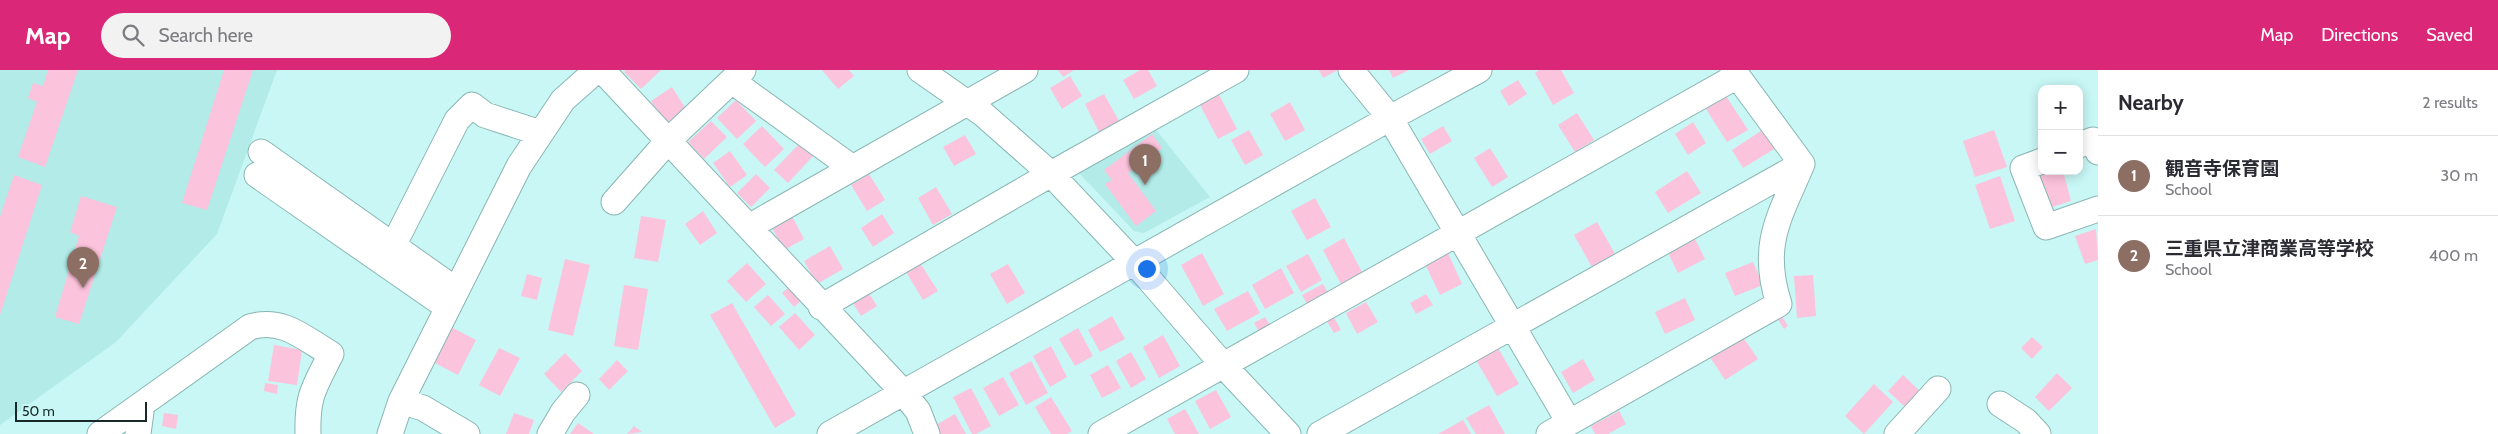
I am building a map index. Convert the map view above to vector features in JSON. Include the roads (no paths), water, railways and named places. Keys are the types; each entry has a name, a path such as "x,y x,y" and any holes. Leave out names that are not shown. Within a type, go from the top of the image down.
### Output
{"street":[{"path":"390,434 401,401 519,166 563,100 597,70"},
{"path":"602,70 821,307 902,391 918,411 927,434"},
{"path":"920,70 983,114 1050,174 1135,264 1224,366 1288,434"},
{"path":"749,227 1025,70"},
{"path":"821,307 1050,174 1236,70"},
{"path":"1351,70 1390,118 1513,325 1559,428 1779,304 1771,279 1770,259 1772,240 1778,219 1802,164"},
{"path":"830,434 902,391 1135,264 1390,118 1479,70"},
{"path":"1101,434 1458,234 1735,73 1802,164"},
{"path":"614,202 668,141 738,75 851,168"},
{"path":"393,246 457,120 472,106 485,115 540,133"},
{"path":"2083,144 2093,140 2098,152"},
{"path":"2038,162 2023,168 2046,227 2098,209"},
{"path":"259,164 393,246 452,298 259,164"},
{"path":"1320,434 1802,164"},
{"path":"100,434 250,327 264,322 280,324 331,354 311,394 307,408 308,434"},
{"path":"1897,434 1938,389"},
{"path":"550,434 563,412 577,395"},
{"path":"401,401 423,408 467,434"},
{"path":"138,434 142,404"},
{"path":"2000,404 2026,421 2038,434"}],"place":[{"name":"観音寺保育園","path":"1145,185"},
{"name":"三重県立津商業高等学校","path":"83,288"}]}
